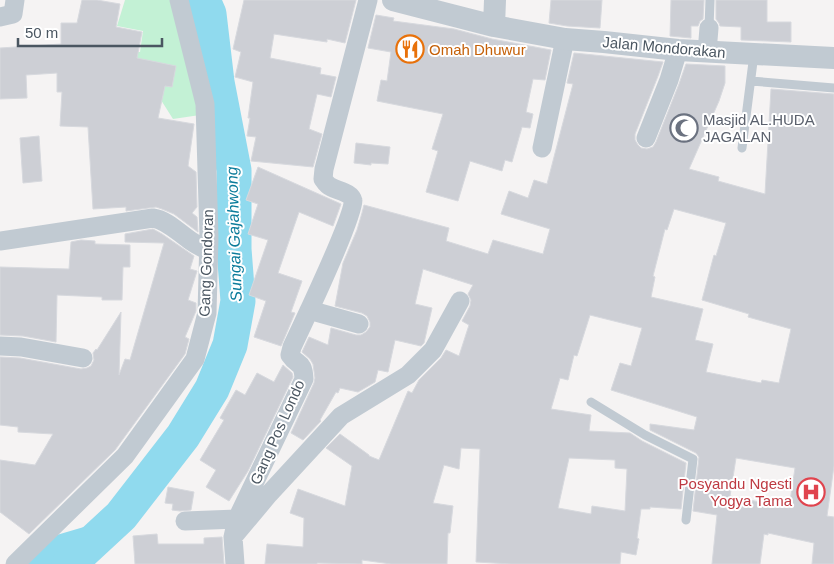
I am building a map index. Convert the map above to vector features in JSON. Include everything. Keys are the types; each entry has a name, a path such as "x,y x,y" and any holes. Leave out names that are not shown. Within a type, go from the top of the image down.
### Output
{"street":[{"path":"0,17 13,14 15,0"},
{"name":"Gang Gondoran","path":"21,559 125,456 195,360 207,313 208,251 205,104 179,0"},
{"name":"Jalan Mondorakan","path":"393,0 494,26 565,38 678,50 834,58"},
{"path":"494,26 495,0"},
{"name":"Gang Pos Londo","path":"235,528 304,379 304,370 300,363 293,360 290,355 292,347 353,206 353,200 349,195 330,187 323,179 367,3"},
{"path":"707,52 709,28"},
{"path":"542,148 565,38"},
{"path":"646,138 669,80 678,50"},
{"path":"0,241 153,218 166,223 208,251"},
{"path":"235,564 235,528 270,494 341,416 408,375 432,350 460,302"},
{"path":"309,310 359,324"},
{"path":"0,346 21,347 83,358"},
{"path":"185,521 235,528"}],"lane":[{"path":"709,28 710,0"},
{"path":"742,148 754,54"},
{"path":"751,81 834,88"},
{"path":"591,402 645,435 693,459 686,520"}],"green space":[{"path":"125,0 177,0 200,115 173,119 161,100 102,50 140,52 143,31 117,26"}],"water":[{"path":"121,516 81,564 23,564 50,537"}],"building":[{"path":"82,0 97,0 120,4 116,27 142,32 137,58 176,66 172,87 165,86 158,118 194,124 188,166 196,172 197,207 192,213 197,217 198,232 174,214 156,207 126,211 126,207 93,209 88,127 60,126 62,92 57,92 57,73 26,75 27,98 0,99 0,48 61,44 61,23 77,23"},
{"path":"244,0 356,0 345,43 327,39 327,42 274,34 270,58 321,68 320,74 336,77 331,97 317,94 309,129 322,134 313,167 251,161 256,137 247,136 253,82 235,77 241,52 233,49"},
{"path":"551,0 602,0 600,28 549,23"},
{"path":"671,0 704,0 703,19 698,26 691,26 691,38 670,36"},
{"path":"716,0 767,0 767,22 791,22 791,42 741,40 741,27 720,26 716,19"},
{"path":"376,15 394,18 393,21 454,29 492,39 551,50 545,80 533,79 526,112 533,114 530,128 522,127 512,162 505,160 502,171 470,161 458,201 426,192 438,151 432,149 443,114 377,101 381,80 387,81 391,52 368,48"},
{"path":"574,53 663,62 635,134 635,140 638,145 641,148 647,149 653,147 656,142 686,64 725,66 725,83 719,101 689,169 719,177 718,181 765,194 771,89 834,94 834,466 827,516 834,517 834,564 812,564 814,543 768,533 768,535 764,534 760,564 712,564 717,515 693,511 699,457 696,453 650,430 650,424 694,430 697,417 611,390 620,363 631,366 642,328 590,315 577,356 574,355 568,380 560,378 551,409 591,415 589,431 630,433 686,463 681,509 650,507 650,509 641,509 636,555 621,552 620,564 511,564 476,562 480,449 461,448 459,469 444,465 433,503 453,506 450,533 448,533 447,564 391,564 362,560 362,564 265,564 267,544 303,547 304,518 290,513 298,489 345,506 352,466 326,448 340,434 369,456 379,460 408,391 412,393 419,380 441,358 446,350 459,356 469,325 462,321 470,306 471,300 468,294 473,285 423,269 415,304 432,308 424,343 421,346 395,340 388,372 378,370 375,382 358,392 340,388 321,421 303,440 291,433 315,378 313,364 302,352 309,337 328,345 331,328 361,335 370,327 367,316 362,313 335,306 343,263 357,230 364,205 449,228 446,241 488,254 493,240 543,254 550,229 501,214 509,191 528,198 534,180 547,184 573,84 567,83","holes":["674,209 726,223 716,256 714,255 702,300 749,314 748,317 791,329 779,383 762,380 761,383 706,372 713,344 695,340 703,309 651,297 655,277 653,276 665,229 667,230","569,458 615,460 615,468 627,469 625,511 592,506 591,514 558,508","736,458 795,468 789,508 730,496"]},
{"path":"39,136 42,181 23,183 20,138"},
{"path":"356,143 390,147 388,164 354,163"},
{"path":"258,167 341,204 333,226 299,212 278,273 302,281 291,312 295,313 281,346 254,337 266,301 249,295 268,240 248,234 258,204 246,200"},
{"path":"153,229 194,256 190,269 197,271 188,300 196,303 196,311 185,337 189,339 185,354 115,450 29,534 0,512 0,460 35,465 53,434 18,432 18,427 0,425 0,357 20,358 81,369 87,368 91,366 94,360 93,353 97,350 121,312 119,375 125,359 130,360 164,243 125,242 125,234"},
{"path":"81,240 95,241 95,244 130,245 130,267 123,267 122,300 102,300 102,297 57,295 56,342 23,336 0,335 0,267 69,269 71,242"},
{"path":"283,365 292,373 293,377 248,471 229,501 206,487 216,470 200,460 224,420 220,418 236,390 245,395 257,373 274,382"},
{"path":"168,487 194,492 191,510 172,510 173,504 165,503"},
{"path":"157,534 158,544 204,544 204,538 222,537 224,564 135,564 133,536"}],"waterway":[{"name":"Sungai Gajahwong","path":"69,564 121,516 183,436 212,389 230,345 238,301 234,249 234,170 217,82 209,14 203,0"}],"place":[{"name":"Omah Dhuwur","path":"410,49"},
{"name":"Masjid AL.HUDA JAGALAN","path":"684,128"},
{"name":"Posyandu Ngesti Yogya Tama","path":"811,492"}]}
